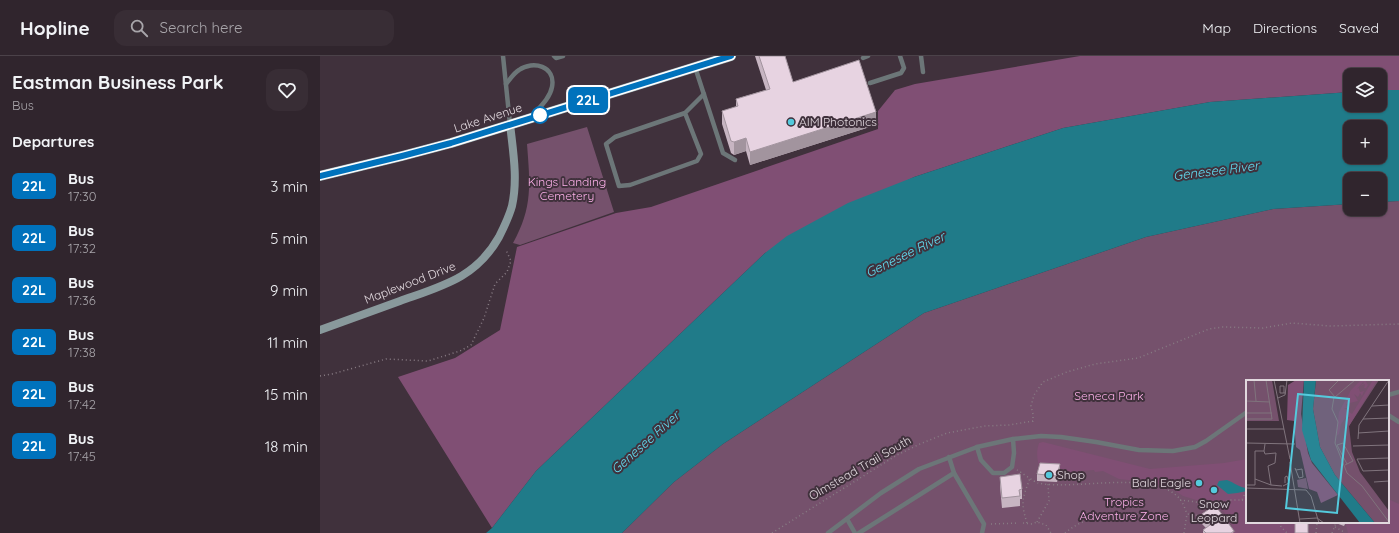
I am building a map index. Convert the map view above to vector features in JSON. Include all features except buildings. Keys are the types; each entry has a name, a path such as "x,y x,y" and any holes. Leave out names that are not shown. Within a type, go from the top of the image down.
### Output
{"main road":[{"name":"Lake Avenue","path":"320,176 435,148 730,56"}],"street":[{"name":"Maplewood Drive","path":"320,330 445,285 467,273 487,255 501,234 512,205 515,183 510,124"}],"lane":[{"path":"504,56 510,124"},
{"path":"554,56 556,58 563,56"},
{"path":"870,83 901,73 904,68 900,56"},
{"path":"921,56 923,72"},
{"path":"506,84 518,70 528,66 544,66 548,70 551,75 552,87 544,102 531,118"},
{"path":"695,67 723,153 735,160"},
{"path":"685,113 701,154 697,161 630,185 619,186 606,144 615,137 685,113 704,94"},
{"path":"1389,395 1399,392"},
{"path":"828,533 881,493 919,469 977,447 1041,436 1096,442 1139,450 1173,451 1195,447 1246,413"},
{"path":"1389,416 1399,422"},
{"path":"977,447 981,460 993,473 1004,473 1012,467 1014,440"},
{"path":"949,457 954,473 984,524 982,533"},
{"path":"859,533 954,473"},
{"path":"847,519 855,533"}],"path":[{"path":"320,376 386,359 428,361 460,351 471,345 484,318 495,284 507,272 511,261 506,250"},
{"name":"Olmstead Trail South","path":"772,533 897,455 920,444 948,433 984,426 1009,425 1033,421 1031,406 1034,395 1043,382 1066,372 1095,364 1138,358 1209,328 1263,328 1292,323 1330,326 1399,324"},
{"path":"1012,467 1036,483 1066,485 1136,482 1165,489 1170,491 1180,500 1187,514 1184,533"},
{"path":"1027,523 1022,508 1022,502 1030,478"},
{"path":"1037,522 1049,501 1048,484"},
{"path":"1242,500 1246,491"},
{"path":"1180,500 1196,502 1208,507"},
{"path":"1208,510 1208,505 1214,503 1246,501"},
{"path":"1064,533 1083,521 1097,516 1111,514 1151,514"},
{"path":"1187,514 1206,516"},
{"path":"1023,523 1031,524 1037,522 1046,525 1050,533"},
{"path":"1226,522 1236,533"},
{"path":"984,524 1019,523"},
{"path":"1280,523 1281,527 1287,533"},
{"path":"1332,533 1336,523"},
{"path":"1316,533 1317,524"},
{"path":"1334,527 1344,532"}],"green space":[{"name":"Kings Landing Cemetery","path":"587,127 614,212 520,245 513,243 524,218 529,195 527,144"},
{"name":"Seneca Park","path":"1399,201 1399,533 622,533 674,482 723,444 924,313 1146,237 1273,209 1343,204 1343,216 1387,216 1387,202"}],"shaded area":[{"path":"1080,56 1399,56 1399,90 1387,90 1387,68 1343,68 1343,92 1210,102 1063,128 914,177 765,253 536,471 492,528 398,377 455,358 500,330 517,247 616,213 651,207 878,129 878,111 895,90 915,84"},
{"path":"1043,442 1150,469 1224,463 1246,459 1246,523 1295,523 1295,533 1233,533 1231,521 1223,511 1203,502 1183,496 1174,490 1155,483 1119,479 1103,471 1095,472 1094,470 1080,471 1079,480 1058,478 1060,471 1040,469 1037,450 1039,443"},
{"path":"1389,499 1399,504 1399,533 1348,533 1345,523 1389,523"}],"water":[{"name":"Genesee River","path":"1387,90 1399,90 1399,201 1387,202 1387,172 1343,172 1343,204 1273,209 1146,237 924,313 723,444 674,482 622,533 486,533 492,528 536,471 765,253 787,236 848,203 914,177 1063,128 1210,102 1343,92 1343,112 1387,112"},
{"path":"1227,480 1246,488 1246,491 1228,494 1217,485 1219,481"}],"bus line":[{"name":"22L","path":"320,176 451,143 731,56"}],"place":[{"name":"AIM Photonics","path":"791,122"},
{"name":"Shop","path":"1049,475"},
{"name":"Bald Eagle","path":"1199,483"},
{"name":"Snow Leopard","path":"1214,490"}],"park label":[{"name":"Tropics Adventure Zone","path":"1124,509"}]}
